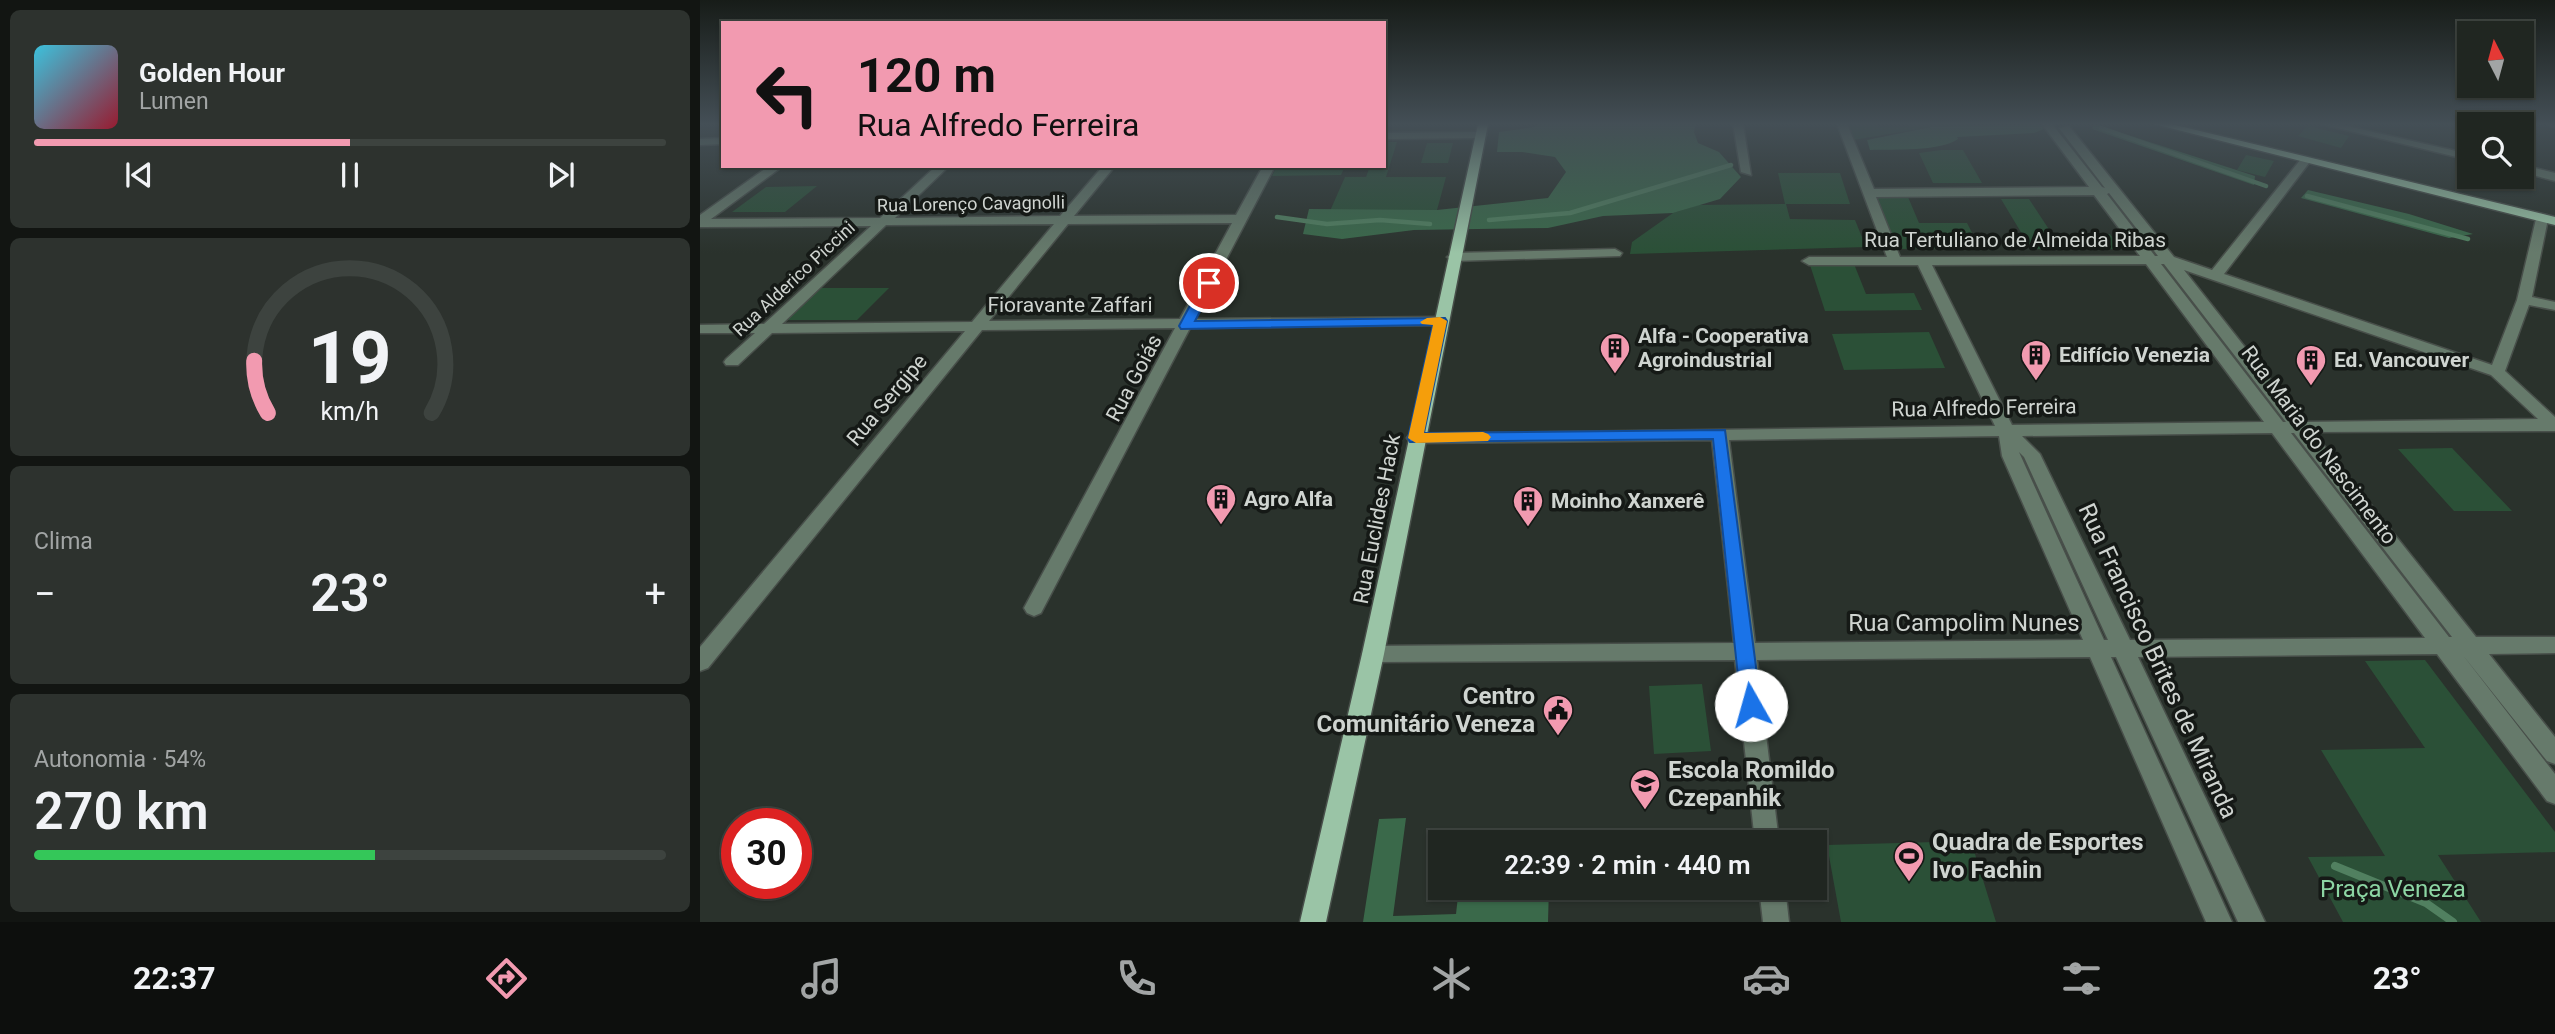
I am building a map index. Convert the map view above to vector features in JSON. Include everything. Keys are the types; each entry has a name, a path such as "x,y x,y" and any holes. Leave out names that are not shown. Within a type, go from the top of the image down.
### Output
{"main road":[{"name":"Rua Euclides Hack","path":"1313,922 1373,653 1473,167"},
{"path":"2330,167 2549,220"}],"street":[{"path":"1746,167 1747,172"},
{"path":"1860,167 1895,260"},
{"name":"Rua Maria do Nascimento","path":"2085,167 2168,260 2555,754"},
{"name":"Rua Maria do Nascimento","path":"2090,167 2149,260 2555,793"},
{"path":"2216,275 2300,167"},
{"path":"700,222 774,168"},
{"name":"Rua Alderico Piccini","path":"732,362 941,168"},
{"name":"Rua Sergipe","path":"700,662 1107,168"},
{"name":"Rua Goiás","path":"1034,608 1268,168"},
{"path":"2534,172 2555,177"},
{"path":"1870,192 2106,191"},
{"name":"Rua Lorenço Cavagnolli","path":"700,222 1242,219"},
{"path":"2549,220 2524,300 2497,372 2554,425"},
{"path":"1454,257 1615,253"},
{"name":"Rua Francisco Brites de Miranda","path":"1923,260 2006,431 2011,456 2082,562 2252,922"},
{"name":"Rua Tertuliano de Almeida Ribas","path":"1809,261 2168,260 2497,372"},
{"path":"2524,300 2555,306"},
{"name":"Fioravante Zaffari","path":"700,329 1186,326 1440,321"},
{"name":"Rua Alfredo Ferreira","path":"1416,438 2277,426 2554,425"},
{"path":"1720,434 1766,830"},
{"name":"Rua Francisco Brites de Miranda","path":"2040,498 2058,562 2219,922"},
{"path":"2333,500 2356,500"},
{"path":"2376,558 2401,558"},
{"path":"2058,562 2082,562"},
{"name":"Rua Campolim Nunes","path":"1373,653 2555,645"},
{"path":"2531,761 2555,763"},
{"path":"2148,764 2177,763"},
{"path":"2183,843 2214,842"},
{"path":"1773,900 1776,922"}],"green space":[{"path":"1389,167 1386,177 1446,177 1437,210 1330,211 1345,177 1366,177 1369,168"},
{"path":"1562,167 1732,167 1741,177 1720,199 1673,213 1603,216 1548,228 1414,230 1342,239 1303,234 1309,209 1437,210 1548,198 1566,172"},
{"path":"1926,167 1973,167 1982,183 1933,183"},
{"path":"2202,167 2227,167 2255,176 2254,185"},
{"path":"2239,167 2271,167 2265,177 2237,170"},
{"path":"1276,168 1344,168 1341,175 1272,176"},
{"path":"1778,173 1840,173 1850,204 1786,204 1790,219 1855,220 1866,247 1630,254 1632,242 1673,213 1698,205 1785,204"},
{"path":"817,186 785,212 732,212 766,187"},
{"path":"2308,190 2409,214 2473,234 2449,238 2301,198"},
{"path":"1876,197 1908,197 1919,223 1967,223 1980,248 1896,249"},
{"path":"2001,199 2029,199 2052,234 2110,234 2121,249 2031,249"},
{"path":"1854,264 1866,294 1914,293 1922,310 1825,311 1810,265"},
{"path":"819,288 889,288 857,320 783,320"},
{"path":"1929,332 1945,368 1844,370 1832,334"},
{"path":"2452,448 2512,511 2454,511 2398,449"},
{"name":"Praça Veneza","path":"2425,660 2555,832 2555,852 2438,855 2481,922 2343,922 2308,857 2385,856 2321,750 2425,748 2365,661"},
{"path":"1702,684 1711,751 1654,754 1649,686"},
{"path":"1406,818 1393,916 1456,914 1458,900 1549,900 1548,922 1363,922 1379,819"},
{"name":"Quadra de Esportes Ivo Fachin","path":"1971,841 1996,922 1841,922 1827,845"}],"waterway":[{"path":"1489,220 1570,213 1724,167"},
{"path":"2212,167 2266,186"},
{"path":"2307,196 2468,239"},
{"path":"1277,217 1327,224 1380,220 1430,224"},
{"path":"2335,866 2426,903 2453,922"}],"slow traffic":[{"path":"1427,322 1440,321 1416,438 1483,437"}],"place":[{"name":"Alfa - Cooperativa Agroindustrial","path":"1615,375"},
{"name":"Edifício Venezia","path":"2036,382"},
{"name":"Ed. Vancouver","path":"2311,387"},
{"name":"Agro Alfa","path":"1221,526"},
{"name":"Moinho Xanxerê","path":"1528,528"},
{"name":"Centro Comunitário Veneza","path":"1558,737"},
{"name":"Escola Romildo Czepanhik","path":"1645,811"},
{"name":"Quadra de Esportes Ivo Fachin","path":"1909,883"}],"route":[{"path":"1209,283 1186,326 1440,321 1416,438 1720,434 1751,705"}]}
